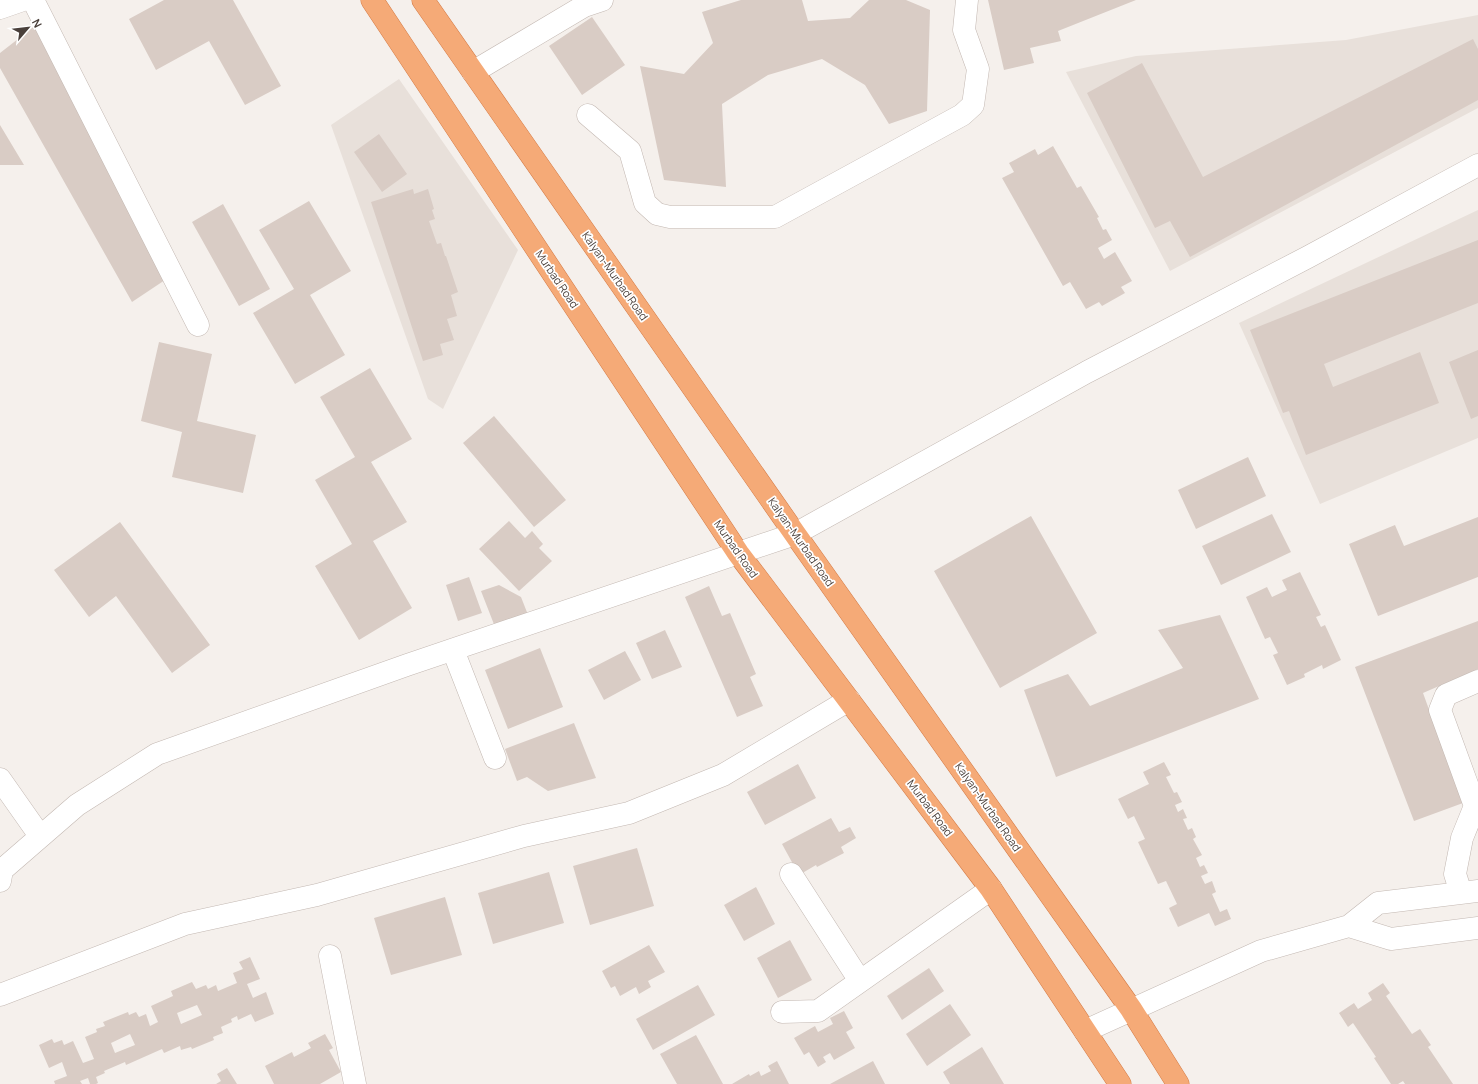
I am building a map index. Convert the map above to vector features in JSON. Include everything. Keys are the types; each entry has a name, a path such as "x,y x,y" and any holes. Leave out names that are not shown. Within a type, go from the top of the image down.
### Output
{"highway":[{"name":"Murbad Road","path":"372,0 738,553 991,889 1120,1084"},
{"name":"Kalyan-Murbad Road","path":"423,0 795,534 1131,1009 1178,1084"}],"street":[{"path":"0,8 23,0"},
{"path":"33,0 198,325"},
{"path":"473,72 584,6 602,0"},
{"path":"588,115 630,151 645,203 657,214 670,217 775,217 962,115 974,105 978,69 964,30 967,0"},
{"path":"0,881 2,870 77,805 157,754 453,650 795,534 1087,372 1308,257 1478,165"},
{"path":"453,650 494,758"},
{"path":"1470,892 1456,874 1462,838 1476,806 1440,710 1446,695 1478,682"},
{"path":"0,995 185,924 317,895 524,836 629,813 723,775 849,700"},
{"path":"0,779 40,836"},
{"path":"791,874 860,981"},
{"path":"782,1012 818,1011 991,889"},
{"path":"1085,1031 1261,951 1349,926 1378,903 1470,892"},
{"path":"1349,926 1391,939 1478,928"},
{"path":"330,956 355,1084"}],"shaded area":[{"path":"1478,15 1478,108 1170,271 1066,72 1136,56 1346,40"},
{"path":"399,79 518,250 443,409 428,399 331,125"},
{"path":"1478,210 1478,438 1320,504 1239,323"}],"building":[{"path":"164,0 233,0 281,86 245,105 209,41 156,70 129,19"},
{"path":"741,0 802,0 808,21 850,18 869,0 906,0 930,10 927,111 889,124 865,85 822,59 768,75 722,104 726,187 664,180 640,66 684,74 713,43 702,12"},
{"path":"988,0 1136,0 1058,31 1061,41 1030,48 1034,63 1004,70"},
{"path":"592,17 625,65 582,95 549,46"},
{"path":"36,25 168,278 132,302 0,68 0,53"},
{"path":"1473,39 1478,49 1478,100 1190,257 1170,221 1155,228 1087,93 1142,63 1203,177"},
{"path":"0,125 24,165 0,165"},
{"path":"379,134 407,174 382,192 354,152"},
{"path":"1053,146 1077,188 1081,186 1099,217 1097,218 1103,230 1106,229 1112,240 1098,248 1104,259 1115,252 1132,281 1121,287 1125,293 1102,306 1099,302 1086,309 1070,282 1063,286 1002,178 1014,172 1009,163 1035,149 1038,155"},
{"path":"413,189 414,194 428,189 434,209 432,210 435,219 429,221 437,244 441,243 458,292 451,295 457,316 447,319 454,340 440,344 443,355 423,361 371,202"},
{"path":"309,201 351,271 310,295 345,355 295,384 253,313 294,289 259,230"},
{"path":"223,204 270,289 239,306 192,222"},
{"path":"1478,240 1478,303 1324,364 1333,387 1420,352 1439,403 1306,455 1289,411 1283,413 1250,330"},
{"path":"159,342 212,354 197,421 256,435 243,493 172,477 182,432 141,421"},
{"path":"1478,350 1478,416 1471,419 1449,362"},
{"path":"370,368 412,439 371,462 407,522 373,541 412,608 359,640 315,566 352,544 315,480 355,457 320,397"},
{"path":"494,416 566,500 534,527 463,443"},
{"path":"1248,457 1266,496 1196,529 1178,490"},
{"path":"1272,514 1291,552 1221,585 1202,546"},
{"path":"1031,516 1097,633 1000,688 934,571"},
{"path":"1478,517 1478,577 1378,616 1349,544 1395,525 1404,546"},
{"path":"509,521 525,538 532,531 543,544 539,548 552,561 519,591 479,549"},
{"path":"120,522 210,645 172,673 116,596 89,617 54,570"},
{"path":"1300,572 1321,615 1316,617 1321,627 1325,625 1341,660 1323,669 1322,665 1304,674 1305,677 1287,685 1273,655 1278,653 1270,637 1265,639 1246,597 1267,587 1272,597 1287,590 1282,580"},
{"path":"469,577 482,613 458,621 446,585"},
{"path":"499,585 521,597 530,620 497,632 481,591"},
{"path":"709,586 722,616 730,613 756,674 750,677 763,706 737,717 685,597"},
{"path":"1220,615 1259,699 1056,777 1024,690 1068,674 1090,706 1183,668 1158,630"},
{"path":"1478,621 1478,669 1423,693 1463,803 1414,821 1355,667"},
{"path":"665,630 682,667 652,679 636,643"},
{"path":"540,648 563,707 508,729 485,670"},
{"path":"625,651 641,680 604,700 588,670"},
{"path":"574,723 596,778 548,791 527,777 517,781 505,749"},
{"path":"1164,762 1171,775 1166,777 1174,793 1177,792 1182,802 1175,805 1178,812 1183,809 1187,818 1183,819 1188,830 1192,828 1196,837 1193,839 1202,855 1196,858 1200,867 1204,865 1208,873 1201,876 1205,884 1212,881 1216,892 1212,894 1220,912 1227,909 1231,919 1215,926 1209,913 1178,927 1169,908 1177,904 1166,881 1158,884 1138,842 1145,839 1134,816 1128,819 1118,799 1149,784 1143,772"},
{"path":"798,764 816,798 765,825 747,792"},
{"path":"831,818 839,832 850,827 856,838 841,847 844,853 817,867 816,865 799,875 782,844"},
{"path":"637,848 654,906 590,925 573,866"},
{"path":"549,872 564,923 493,944 478,893"},
{"path":"756,887 775,924 744,941 724,905"},
{"path":"445,897 462,955 391,975 374,918"},
{"path":"790,940 812,980 778,998 757,958"},
{"path":"649,945 665,972 648,981 651,987 639,994 636,987 620,996 615,986 611,988 602,971"},
{"path":"250,957 260,979 247,984 253,998 266,992 274,1014 255,1022 251,1014 238,1020 237,1016 231,1019 232,1022 221,1027 223,1033 213,1037 214,1040 192,1049 191,1047 181,1050 180,1046 164,1053 162,1049 126,1065 125,1062 104,1071 105,1073 96,1077 98,1083 96,1084 90,1084 88,1078 80,1081 82,1084 55,1084 54,1081 67,1076 62,1062 49,1068 39,1045 52,1039 54,1043 62,1040 64,1045 73,1041 83,1063 94,1059 85,1037 97,1032 96,1029 105,1026 103,1022 128,1012 129,1015 136,1012 139,1017 146,1014 150,1026 158,1022 151,1006 173,996 171,991 192,982 196,989 206,985 208,989 216,985 218,991 237,983 233,973 243,969 239,962","holes":["197,1005 202,1015 181,1024 177,1013","130,1034 135,1045 115,1053 111,1043"]},
{"path":"929,968 944,991 902,1020 887,996"},
{"path":"1383,983 1390,993 1386,996 1412,1034 1420,1029 1431,1045 1428,1047 1453,1084 1405,1084 1403,1081 1398,1084 1391,1084 1374,1058 1376,1057 1353,1023 1348,1027 1339,1013 1354,1003 1358,1009 1372,1000 1368,993"},
{"path":"698,985 715,1015 653,1050 636,1019"},
{"path":"950,1004 971,1035 927,1066 906,1034"},
{"path":"844,1011 853,1028 846,1032 855,1048 834,1060 830,1053 823,1057 826,1062 818,1067 809,1052 804,1055 794,1038 815,1026 818,1032 833,1024 830,1018"},
{"path":"325,1034 333,1048 329,1050 341,1072 320,1084 274,1084 265,1066 292,1052 294,1057 311,1048 308,1043"},
{"path":"696,1035 723,1084 677,1084 660,1054"},
{"path":"982,1047 1004,1084 950,1084 943,1072"},
{"path":"777,1061 789,1084 732,1084 749,1074 750,1076 759,1071 761,1076 771,1071 768,1066"},
{"path":"873,1061 885,1084 830,1084"},
{"path":"227,1068 237,1084 216,1084 221,1081 217,1074"}]}
